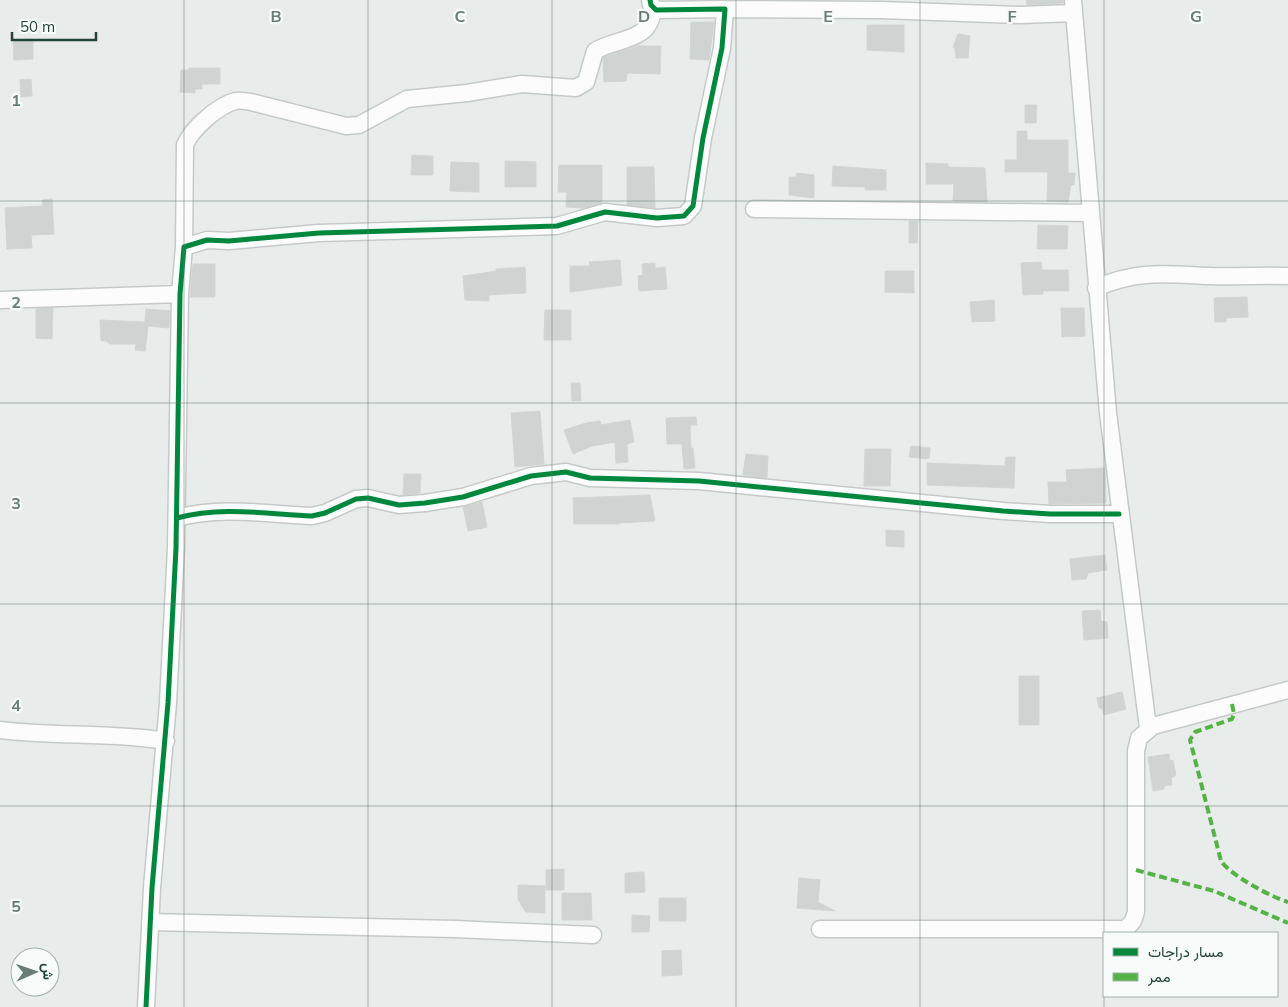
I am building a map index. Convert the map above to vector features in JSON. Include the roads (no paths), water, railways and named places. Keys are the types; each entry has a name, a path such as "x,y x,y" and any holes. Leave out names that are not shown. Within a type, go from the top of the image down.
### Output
{"street":[{"path":"146,1007 150,922 166,741 177,518 180,294 184,247 186,144 194,132 225,106 236,101 251,102 346,126 360,125 407,99 468,93 522,84 576,88 586,82 595,51 646,30 652,17 652,4 726,9 882,10 1021,15 1073,7 1096,288 1119,514 1148,728"},
{"path":"184,247 207,240 229,241 319,233 557,226 605,212 657,218 684,216 690,211 694,201 703,138 722,48 726,9"},
{"path":"754,208 1090,213"},
{"path":"1096,288 1116,279 1147,274 1288,276"},
{"path":"0,300 180,294"},
{"path":"177,518 200,512 225,510 312,516 325,513 356,499 368,498 399,505 425,503 463,498 531,476 566,472 604,479 699,481 1003,511 1050,514 1119,514"},
{"path":"820,929 1126,930 1133,922 1136,912 1137,744 1148,728 1288,690"},
{"path":"0,730 26,733 137,736 166,741"},
{"path":"150,922 455,929 594,935"}]}
